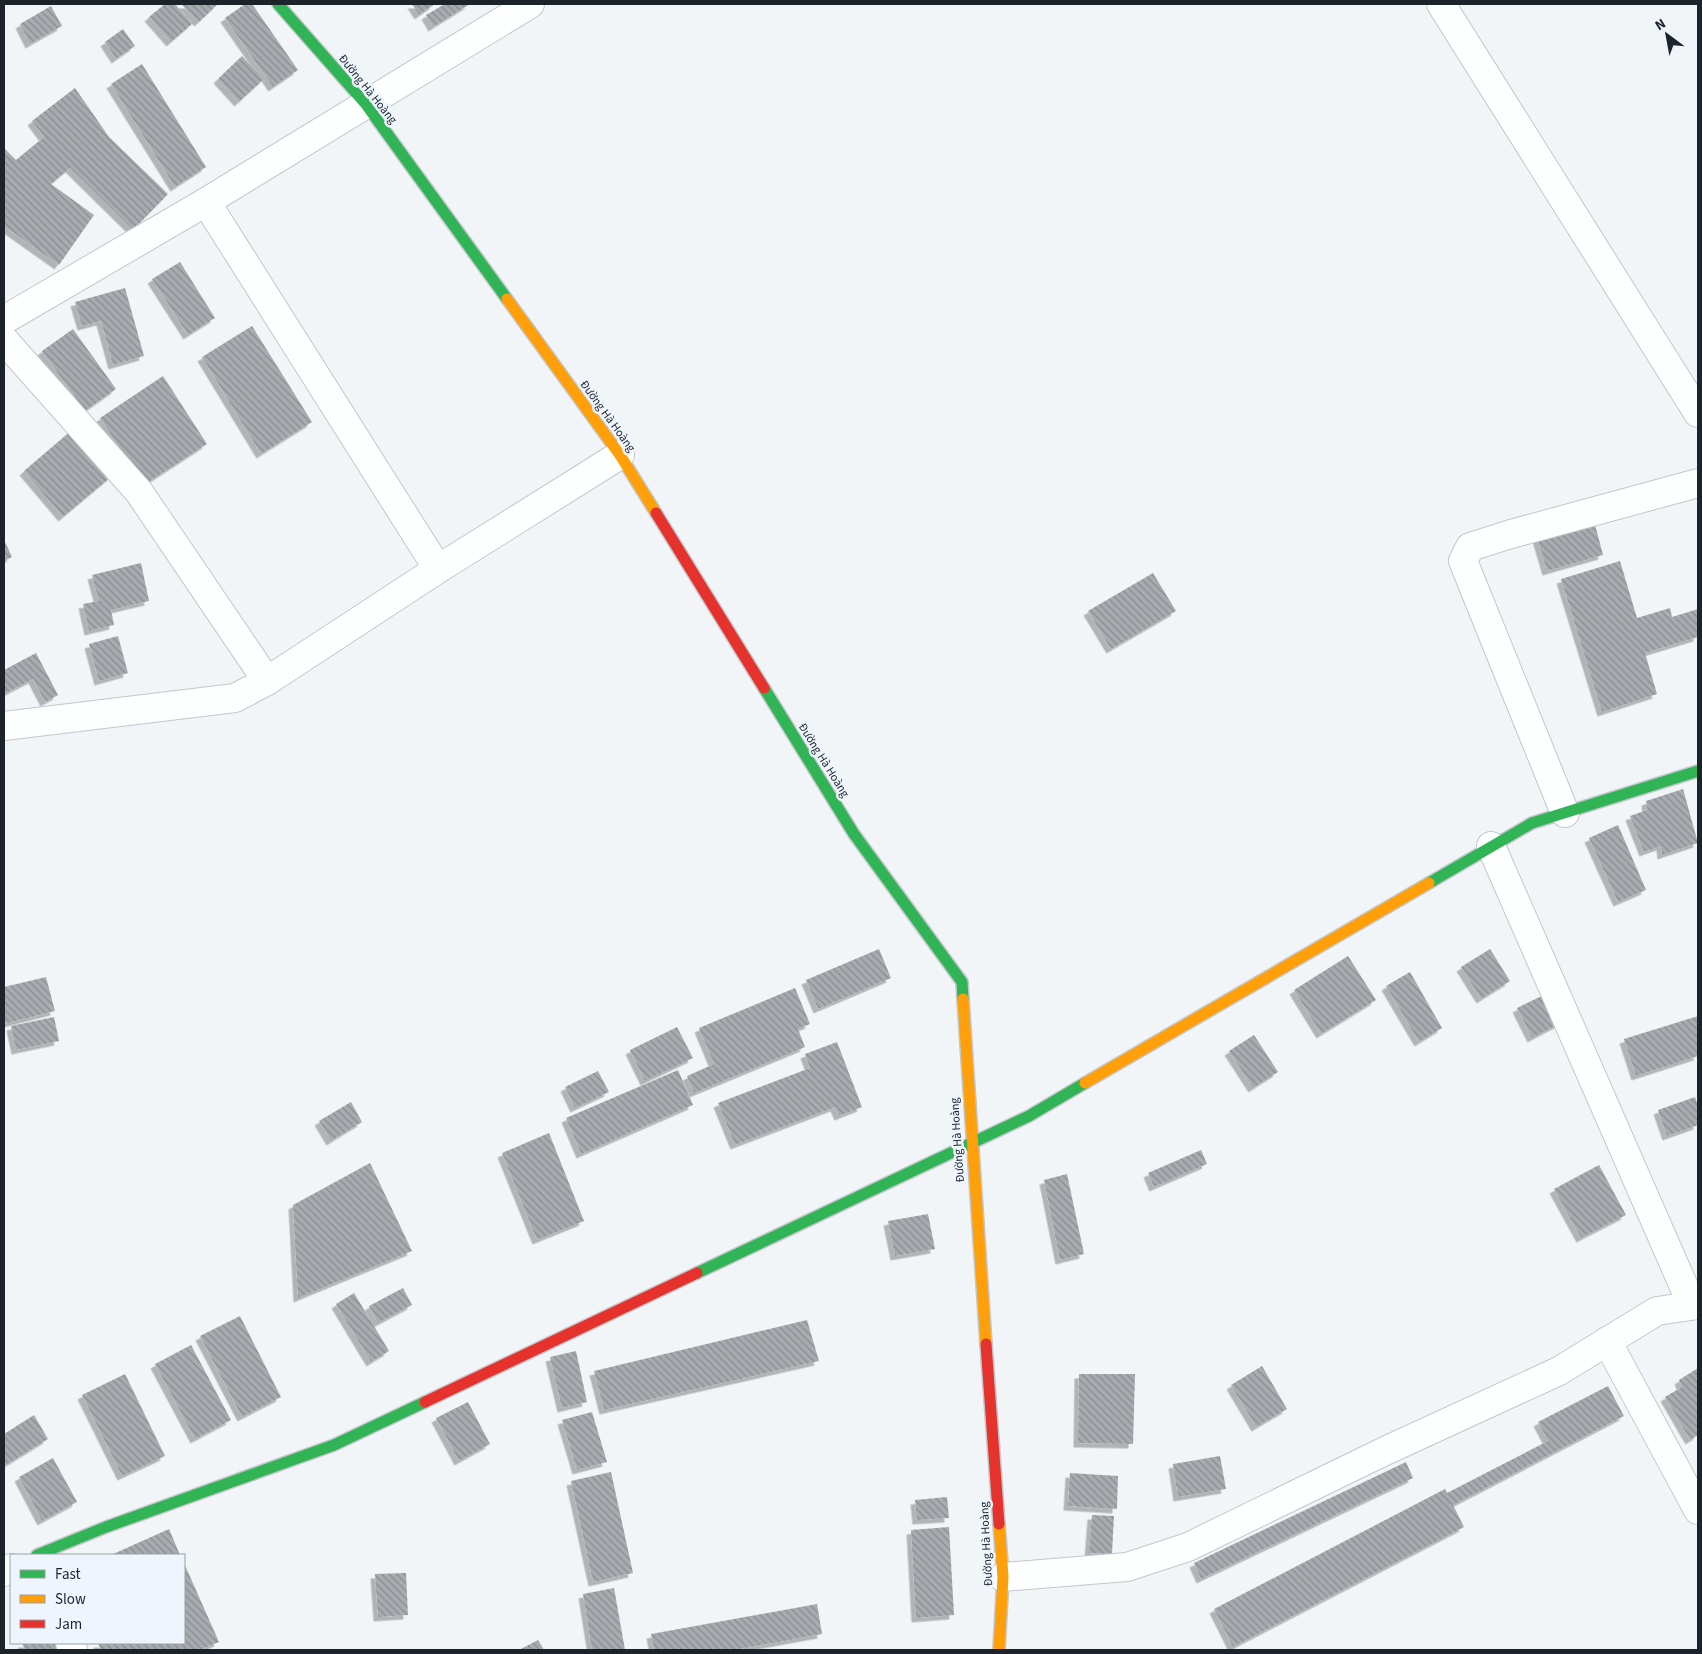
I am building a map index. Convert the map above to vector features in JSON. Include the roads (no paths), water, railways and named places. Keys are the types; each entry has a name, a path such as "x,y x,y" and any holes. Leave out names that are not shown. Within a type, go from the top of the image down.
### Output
{"street":[{"name":"Đường Hà Hoàng","path":"278,4 365,104 620,455 854,834 962,982 970,1144 1003,1577 999,1650"},
{"path":"4,320 206,202 530,4"},
{"path":"1442,4 1698,413"},
{"path":"206,202 438,570"},
{"path":"5,346 138,492 267,681"},
{"path":"4,726 235,698 267,681 620,455"},
{"path":"1566,813 1462,561 1470,548 1494,539 1698,483"},
{"path":"41,1554 106,1527 334,1445 1029,1116 1532,823 1698,771"},
{"path":"1003,1577 1127,1567 1188,1547 1385,1450 1559,1371 1657,1310 1695,1305 1491,846"},
{"path":"1607,1340 1698,1510"}]}
